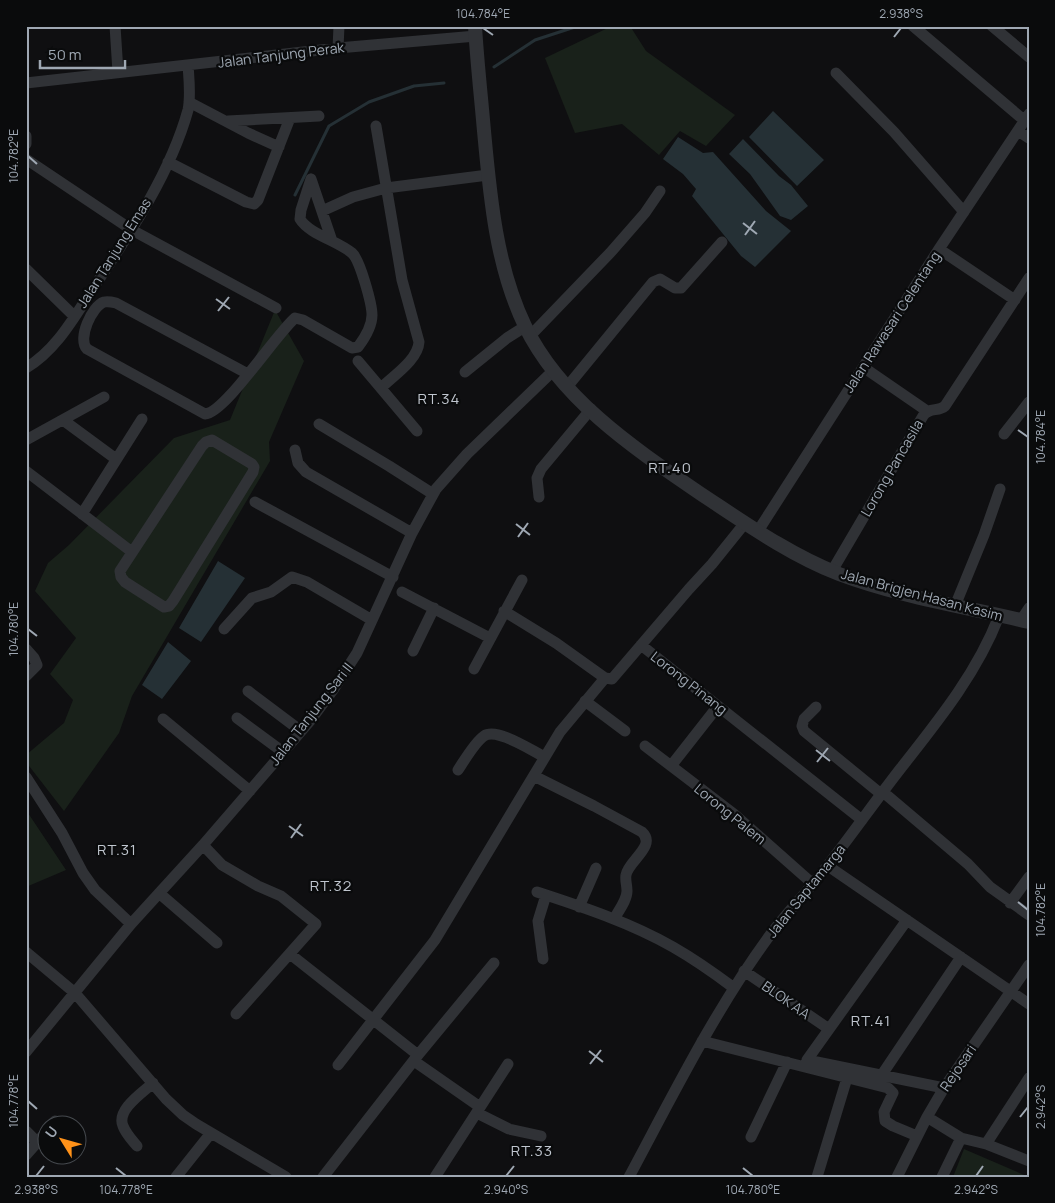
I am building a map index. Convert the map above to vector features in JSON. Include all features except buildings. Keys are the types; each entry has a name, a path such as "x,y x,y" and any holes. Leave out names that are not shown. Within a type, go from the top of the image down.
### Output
{"street":[{"path":"114,26 118,72"},
{"path":"338,48 339,26"},
{"path":"913,26 1024,122 1029,138"},
{"path":"992,26 1029,57"},
{"name":"Jalan Tanjung Perak","path":"26,83 475,31"},
{"name":"Jalan Brigjen Hasan Kasim","path":"475,31 488,176 501,256 512,292 528,331 554,370 568,387 591,410 645,455 745,523 806,558 832,571 908,594 1025,621"},
{"name":"Jalan Tanjung Emas","path":"26,368 37,362 48,352 132,230 168,162 179,136 189,102 188,65"},
{"path":"836,73 894,132 964,212"},
{"path":"189,102 279,147"},
{"path":"224,121 319,116"},
{"path":"168,162 252,204 258,200 290,118"},
{"name":"Jalan Rawasari Celentang","path":"758,531 939,249 1024,122"},
{"path":"376,126 402,280 417,334 418,349 412,358 381,388"},
{"path":"26,136 26,144"},
{"path":"26,159 132,230 276,308"},
{"path":"322,211 352,197 386,188 488,176"},
{"path":"248,374 116,303 106,301 102,303 89,320 84,331 83,343 87,349 202,413 209,414 217,410 248,374 294,318 303,320 352,348 356,348 360,344 372,322 371,306 359,262 350,252 306,226 300,220 301,210 311,179 332,241"},
{"path":"465,372 507,338 528,331 610,253 645,213 660,191"},
{"path":"568,387 653,282 660,279 675,288 681,288 722,242"},
{"path":"939,249 1015,300"},
{"path":"26,269 74,316"},
{"name":"Lorong Pancasila","path":"832,571 927,411 945,406 1029,278"},
{"path":"358,361 417,431"},
{"path":"864,367 927,411"},
{"name":"Jalan Tanjung Sari II","path":"26,1052 131,924 203,845 301,731 349,667 393,577 412,533 433,494 467,454 554,370"},
{"path":"26,440 104,397"},
{"path":"1004,434 1029,402"},
{"path":"539,497 537,478 541,469 591,410"},
{"path":"82,514 142,419"},
{"path":"63,420 116,459"},
{"path":"319,424 433,494"},
{"path":"212,440 253,465 253,472 169,606 161,606 120,577 122,567 132,552 206,442 212,440"},
{"path":"295,450 298,462 306,472 412,533"},
{"path":"26,471 132,552"},
{"path":"955,606 984,535 1000,489"},
{"path":"255,502 393,577"},
{"name":"Lorong Pinang","path":"745,523 641,645 862,820"},
{"path":"224,629 252,598 271,592 292,577 307,582 372,620"},
{"path":"474,669 522,580"},
{"path":"402,592 490,638"},
{"path":"413,651 434,608"},
{"path":"1025,621 1029,608"},
{"path":"504,611 556,643 605,678 614,678 641,645"},
{"name":"Jalan Saptamarga","path":"629,1177 702,1041 744,971 779,923 828,866 931,731 976,664 999,616"},
{"path":"26,648 37,665 26,676"},
{"path":"338,1065 435,940 560,732 605,678"},
{"path":"248,691 301,731"},
{"path":"585,701 625,731"},
{"path":"671,766 718,706"},
{"path":"816,706 804,719 802,726 804,731 968,864 990,887 1029,915"},
{"path":"237,718 283,752"},
{"path":"164,719 250,790"},
{"path":"458,770 481,738 491,733 508,738 545,757"},
{"name":"Lorong Palem","path":"645,746 734,814 813,884"},
{"path":"534,776 594,806 646,836 647,842 645,847 626,873 627,893 614,919"},
{"path":"26,777 62,833 83,873 95,890 131,924"},
{"path":"203,845 222,865 258,886 281,896 316,924 236,1014"},
{"path":"828,866 1029,1004"},
{"path":"579,907 596,868"},
{"path":"1010,903 1029,876"},
{"path":"160,893 217,943"},
{"path":"543,959 538,921 542,894 614,919 671,946 691,957 734,988"},
{"path":"907,920 807,1060 944,1088"},
{"path":"26,952 75,993 183,1115 286,1177"},
{"path":"290,954 373,1020 478,1110 516,1131 541,1136"},
{"path":"881,1076 961,957"},
{"path":"324,1177 416,1058 494,963"},
{"name":"Rejosari","path":"897,1177 944,1088 1029,965"},
{"name":"BLOK AA","path":"744,971 829,1029"},
{"path":"702,1041 888,1088 893,1093 884,1112 885,1121 917,1136"},
{"path":"751,1137 787,1062"},
{"path":"435,1177 508,1064"},
{"path":"816,1177 847,1078"},
{"path":"986,1144 1028,1081"},
{"path":"137,1146 123,1126 122,1116 130,1104 153,1083"},
{"path":"927,1117 961,1138 986,1144 1029,1161"},
{"path":"26,1131 37,1142 26,1155"},
{"path":"176,1177 211,1132"},
{"path":"942,1177 961,1138"}],"shaded area":[{"path":"612,26 630,26 646,51 735,115 706,146 680,131 659,155 622,124 575,133 545,58"},
{"path":"773,111 824,160 797,186 749,137"},
{"path":"678,137 703,153 713,152 766,211 791,231 755,267 741,256 692,196 696,189 683,174 663,159"},
{"path":"743,139 779,176 791,185 808,206 791,220 780,216 750,174 729,154"},
{"path":"275,310 304,361 269,442 270,461 132,696 119,733 64,811 26,762 26,755 64,723 73,700 50,674 76,638 35,591 48,563 69,545 174,438 230,420"},
{"path":"218,561 245,578 201,642 179,628"},
{"path":"168,642 191,661 162,699 142,685"},
{"path":"26,810 66,870 26,887"},
{"path":"964,1149 1029,1177 953,1177"}],"waterway":[{"path":"494,67 535,40 578,26"},
{"path":"295,195 329,126 369,102 414,86 444,83"}],"district":[{"name":"RT.34","path":"439,399"},
{"name":"RT.40","path":"670,468"},
{"name":"RT.31","path":"117,850"},
{"name":"RT.32","path":"331,886"},
{"name":"RT.41","path":"871,1021"},
{"name":"RT.33","path":"532,1151"}]}
